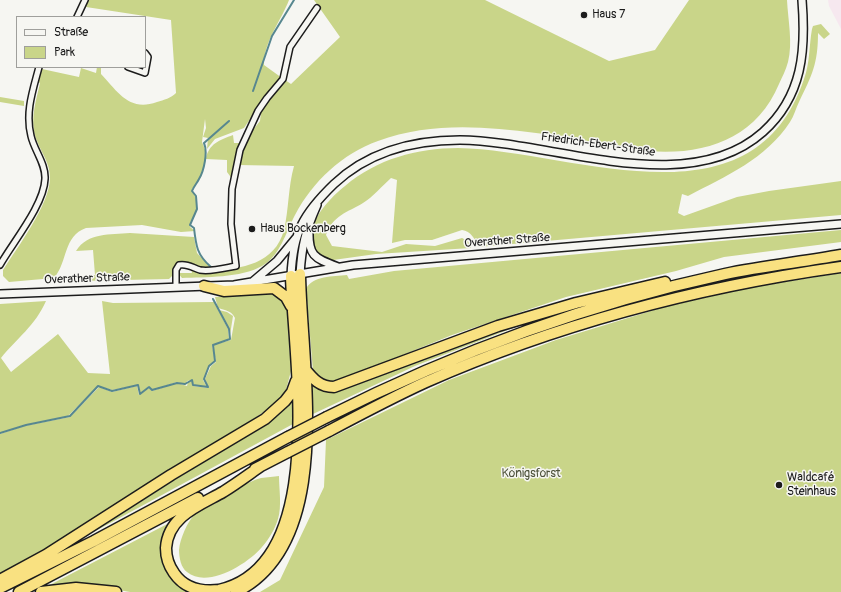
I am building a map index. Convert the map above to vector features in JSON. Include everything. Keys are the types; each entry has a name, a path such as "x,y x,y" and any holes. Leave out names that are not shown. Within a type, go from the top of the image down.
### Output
{"highway":[{"path":"0,588 94,541 327,417 437,365 520,332 622,300 694,281 758,268 841,255"},
{"path":"19,592 400,394 451,372 574,326 696,293 761,280 841,267"},
{"path":"301,371 323,386 334,387 460,339 569,305 702,274 758,268"},
{"path":"236,592 252,582 270,566 286,541 297,512 306,460 307,430 293,308 295,275"},
{"path":"261,466 225,491 186,513 172,528 168,537 167,556 172,570 185,585 196,590 210,592 222,590 247,577 263,562 279,537 288,514 295,483 301,371 295,275"},
{"path":"204,286 224,291 274,288 286,297 293,308"},
{"path":"0,580 58,547 178,470 265,419 286,401 301,371"},
{"path":"41,592 76,588 116,592"}],"main road":[{"name":"Friedrich-Ebert-Straße","path":"297,236 310,209 348,173 373,157 395,149 430,142 460,140 500,143 627,162 662,165 692,164 724,156 748,144 766,129 784,109 794,90 802,54 802,0"},
{"path":"295,275 302,244 310,221 320,200"},
{"path":"310,221 309,242 311,253 318,260 339,267"},
{"name":"Overather Straße","path":"0,294 251,283 339,267 841,224"},
{"path":"295,275 292,261 297,236"},
{"path":"251,283 277,261 297,236"}],"street":[{"path":"77,16 85,0"},
{"path":"176,287 176,270 179,266 185,265 200,270 236,266 231,224 232,189 240,150 258,111 267,98 284,79 290,47 317,8"},
{"path":"146,54 148,57 146,68"},
{"path":"0,265 36,205 42,193 46,178 42,163 30,135 29,124 29,108 39,68"},
{"path":"131,68 145,73 146,68"}],"shaded area":[{"path":"828,0 841,0 841,29 829,6"}],"green space":[{"path":"88,0 289,0 270,39 264,65 282,78 265,97 244,128 215,139 207,149 208,138 203,137 206,128 205,119 202,142 206,152 205,163 201,177 192,189 196,200 197,209 190,223 190,227 195,231 181,232 142,225 86,228 73,237 69,243 62,265 54,278 9,282 3,276 3,270 32,226 49,189 49,168 37,141 33,119 40,83 38,82 42,69 79,77 81,68 96,73 97,68 101,68 101,74 119,93 131,102 139,104 147,104 170,98 176,93 171,20 86,7"},
{"path":"314,0 485,0 609,61 655,50 689,0 787,0 790,47 786,68 769,103 757,118 742,131 726,140 708,146 668,152 647,151 550,135 476,127 436,128 397,135 378,141 352,153 330,170 310,191 295,215 278,250 268,262 262,266 234,275 182,278 178,273 192,273 191,269 219,270 246,266 259,261 270,254 278,244 286,222 294,166 238,165 238,161 246,139 260,121 261,112 271,97 285,80 291,84 340,37"},
{"path":"821,24 830,34 824,39 818,33 817,53 811,76 791,120 780,135 757,156 731,174 688,196 682,194 678,213 684,216 737,197 841,181 841,215 478,247 474,238 468,232 462,230 432,240 405,240 392,243 397,180 391,178 367,201 341,215 332,223 326,235 332,246 382,252 406,244 435,246 462,238 468,241 471,248 376,254 326,261 313,251 311,235 312,228 319,214 334,195 370,169 384,162 413,153 428,150 458,148 503,152 604,168 654,172 702,169 744,155 779,126 804,79 813,26"},
{"path":"0,97 24,101 24,106 0,102"},
{"path":"233,135 234,143 239,143 233,180 227,172 227,160 206,159 209,150 215,143"},
{"path":"841,230 841,242 724,257 676,271 566,297 452,335 341,380 329,381 319,377 313,371 306,289 309,284 318,279 347,275 349,279 394,271"},
{"path":"130,233 194,237 197,253 210,267 199,267 182,262 175,266 173,275 169,279 79,281 80,276 95,275 93,250 76,251 81,245 93,237"},
{"name":"Königsforst","path":"841,273 841,592 260,592 280,580 324,487 326,440 449,380 556,340 664,307 747,288"},
{"path":"273,293 279,295 287,307 291,371 286,390 276,403 255,418 144,486 67,536 0,575 0,434 24,426 70,417 99,387 112,392 137,386 139,395 149,388 152,391 177,383 187,386 188,382 192,381 193,386 209,388 205,379 211,366 216,362 213,345 231,340 235,318 230,312 218,308 215,297"},
{"path":"46,301 37,318 1,358 11,372 58,334 88,373 110,374 102,301 113,303 214,302 228,329 229,339 212,345 215,361 210,365 203,380 207,387 194,385 192,380 187,381 186,385 177,382 152,390 149,386 140,394 138,385 112,390 98,386 68,416 24,425 0,433 0,304"},
{"path":"219,310 227,312 233,316 230,335 229,328"},
{"path":"541,317 415,366 313,414 312,382 326,389"},
{"path":"292,395 293,424 53,554"},
{"path":"279,476 280,503 278,519 269,537 256,554 237,567 216,576 205,578 195,577 187,572 182,565 179,550 182,536 192,517 216,500 247,483 261,478"},
{"path":"175,520 164,555 195,592 130,592 113,589 42,589"}],"waterway":[{"path":"253,91 272,36 294,0"},
{"path":"211,267 206,263 200,254 194,228 190,225 197,209 196,196 192,191 201,176 204,166 206,151 204,143 229,121"},
{"path":"0,433 26,425 70,416 98,386 112,391 138,385 140,394 149,387 152,390 177,383 185,384 192,380 193,385 208,387 204,379 209,366 215,361 213,345 230,339 229,329 213,299"}],"place":[{"name":"Haus 7","path":"584,15"},
{"name":"Haus Bockenberg","path":"252,229"},
{"name":"Waldcafé Steinhaus","path":"779,485"}]}
